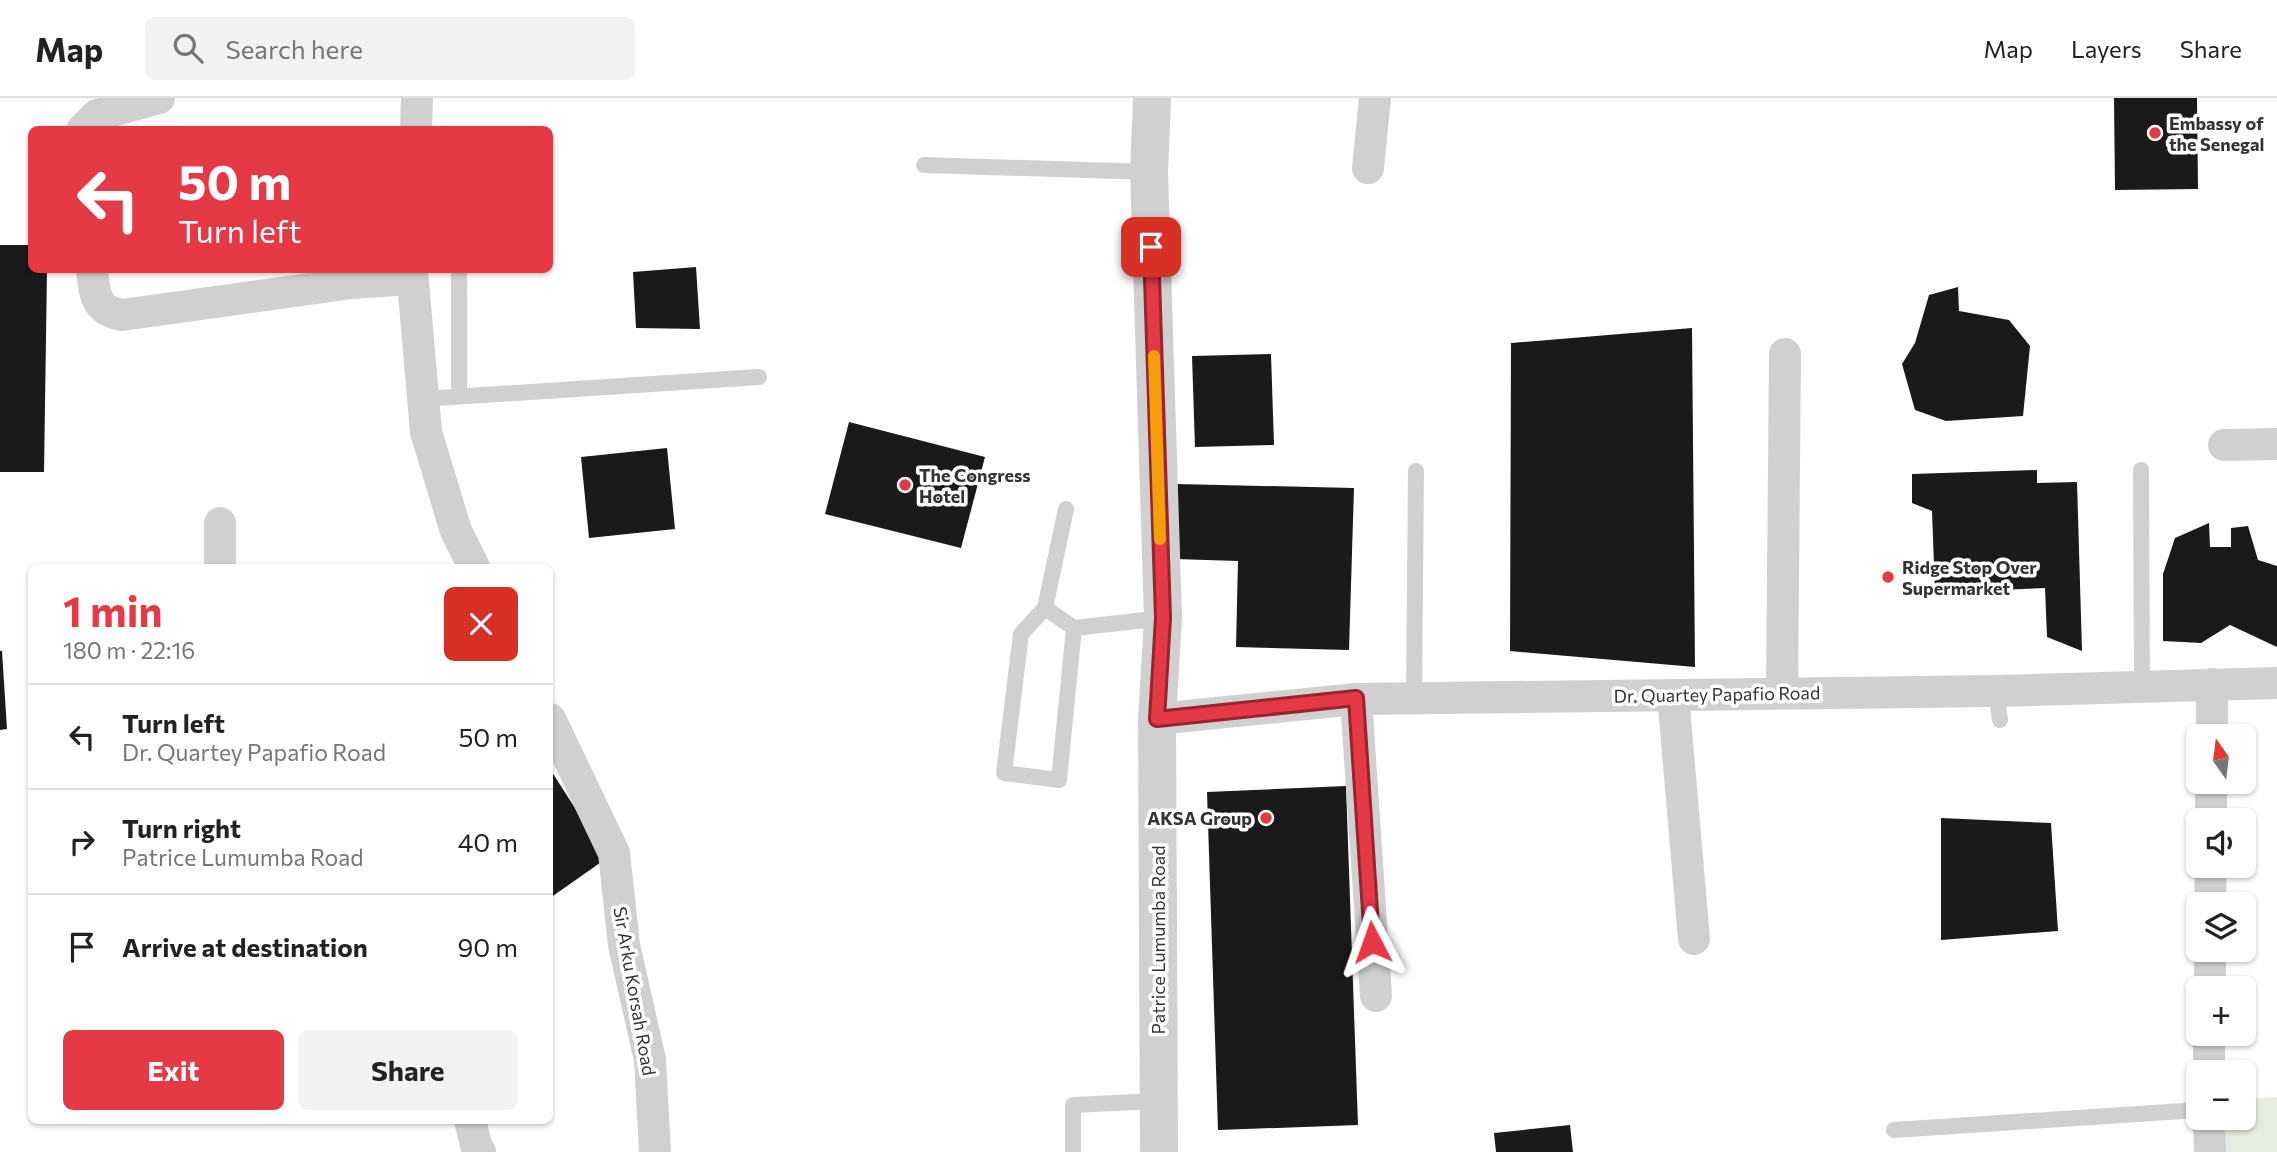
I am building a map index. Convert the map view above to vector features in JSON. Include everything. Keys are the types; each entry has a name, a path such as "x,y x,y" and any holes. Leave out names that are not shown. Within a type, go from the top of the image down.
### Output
{"street":[{"path":"86,126 97,115 159,98"},
{"path":"416,126 417,98"},
{"name":"Patrice Lumumba Road","path":"1152,98 1149,172 1163,618 1157,719 1159,1152"},
{"path":"1368,168 1375,98"},
{"path":"92,273 96,299 108,313 121,315 412,274 426,432 456,531 472,564"},
{"path":"1782,693 1785,354"},
{"path":"2224,444 2277,444"},
{"path":"220,523 220,564"},
{"name":"Dr. Quartey Papafio Road","path":"1157,719 1356,698 1782,693 1998,705 2142,686 2277,683"},
{"path":"2212,684 2212,724"},
{"path":"1673,695 1695,939"},
{"path":"1356,698 1376,996"},
{"name":"Sir Arku Korsah Road","path":"553,725 614,853 624,944 650,1060 655,1152"},
{"path":"471,1124 475,1145 480,1152"},
{"path":"2209,1130 2210,1152"}],"lane":[{"path":"924,164 1149,172"},
{"path":"458,273 459,396"},
{"path":"423,399 759,377"},
{"path":"2141,470 2142,686"},
{"path":"1414,698 1416,471"},
{"path":"1066,509 1045,608 1021,634 1004,773 1059,780 1074,628"},
{"path":"1045,608 1074,628 1163,618"},
{"path":"1073,1152 1073,1105 1158,1101"},
{"path":"1895,1130 2186,1111"}],"shaded area":[{"path":"2277,1097 2277,1152 2218,1152 2218,1130 2256,1130 2256,1098"}],"building":[{"path":"2114,98 2197,98 2198,189 2115,190"},
{"path":"0,245 28,245 28,273 47,273 44,472 0,472"},
{"path":"696,267 700,329 636,328 633,272"},
{"path":"1958,287 1959,311 2009,320 2030,346 2023,416 1946,421 1915,410 1902,364 1915,343 1929,295"},
{"path":"1692,328 1695,667 1510,651 1511,343"},
{"path":"1271,354 1274,445 1195,447 1192,356"},
{"name":"The Congress Hotel","path":"849,422 985,457 961,548 825,514"},
{"path":"667,448 675,529 589,538 581,457"},
{"path":"2037,470 2037,483 2077,482 2082,651 2047,637 2045,588 1935,593 1932,511 1912,503 1912,474"},
{"path":"1177,484 1354,488 1349,650 1236,647 1238,561 1175,559"},
{"path":"2209,523 2210,547 2231,547 2231,528 2248,526 2258,560 2277,566 2277,647 2230,625 2201,643 2163,641 2163,574 2175,538"},
{"path":"0,651 7,729 0,730"},
{"path":"553,774 607,858 553,896"},
{"path":"1346,786 1358,1125 1218,1130 1207,792"},
{"path":"1941,818 2051,823 2058,931 1941,940"},
{"path":"1570,1125 1573,1152 1496,1152 1494,1133"}],"slow traffic":[{"path":"1154,356 1160,539"}],"place":[{"name":"Embassy of the Senegal","path":"2155,133"},
{"name":"The Congress Hotel","path":"905,485"},
{"name":"Ridge Stop Over Supermarket","path":"1888,577"},
{"name":"AKSA Group","path":"1266,818"}],"route":[{"path":"1151,247 1163,618 1157,719 1356,698 1372,942"}]}
